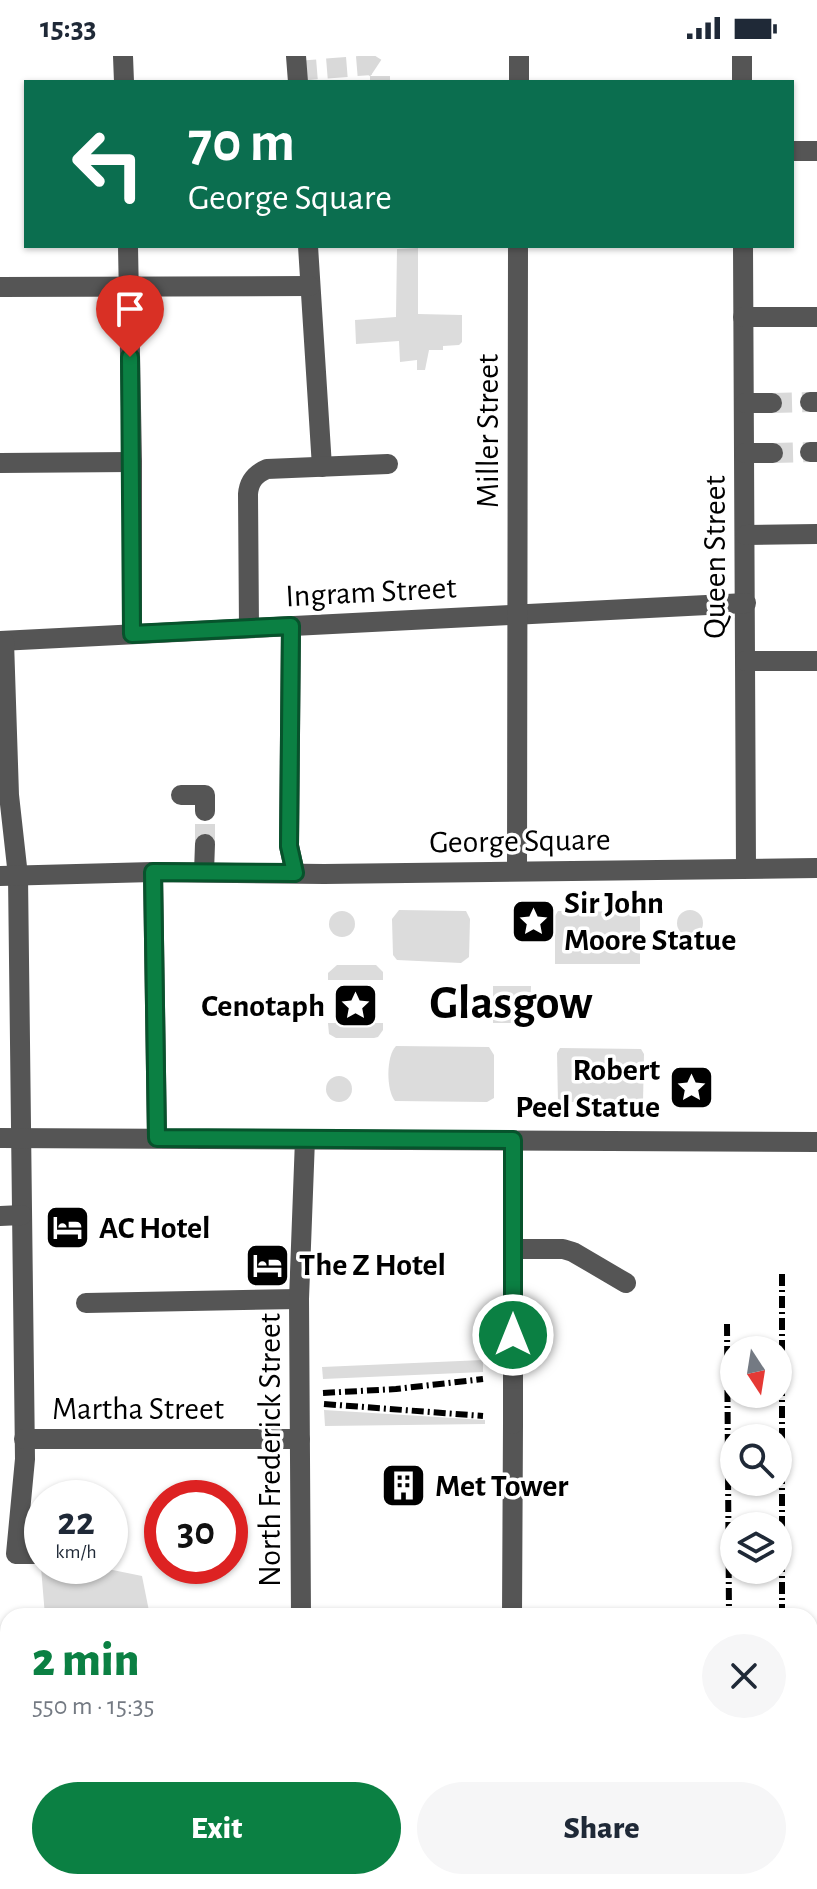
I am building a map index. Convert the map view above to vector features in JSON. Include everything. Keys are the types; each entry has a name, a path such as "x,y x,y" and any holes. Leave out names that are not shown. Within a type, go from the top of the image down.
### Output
{"street":[{"path":"123,56 124,80"},
{"path":"296,56 298,80"},
{"path":"519,56 519,80"},
{"path":"742,56 742,80"},
{"path":"794,151 817,151"},
{"path":"128,248 132,634"},
{"path":"308,248 322,467"},
{"name":"Miller Street","path":"517,870 518,248"},
{"name":"Queen Street","path":"743,248 746,868"},
{"path":"0,287 310,286"},
{"path":"743,317 817,317"},
{"path":"745,403 772,403"},
{"path":"745,453 773,453"},
{"path":"0,463 132,462"},
{"path":"249,628 249,484 258,473 267,469 388,464"},
{"path":"746,535 817,534"},
{"name":"Ingram Street","path":"2,641 746,603"},
{"path":"291,626 289,846 295,873"},
{"path":"2,641 21,1137 24,1439 8,1541 16,1554 24,1554"},
{"path":"745,661 817,661"},
{"path":"181,795 205,795 205,811"},
{"path":"204,872 205,844"},
{"name":"George Square","path":"9,876 153,872 817,868"},
{"path":"153,872 157,1138"},
{"path":"0,1138 817,1142"},
{"name":"North Frederick Street","path":"301,1608 299,1299 305,1139"},
{"path":"512,1608 513,1140"},
{"path":"0,1216 22,1215"},
{"path":"513,1249 563,1249 626,1283"},
{"path":"86,1303 299,1299"},
{"name":"Martha Street","path":"24,1439 300,1439"}],"shaded area":[{"path":"418,248 418,314 462,315 462,342 443,346 443,350 429,350 425,370 417,370 417,360 400,362 399,341 356,344 355,320 396,317 397,249"},
{"path":"399,910 466,911 470,919 469,957 461,963 397,960 393,955 392,919"},
{"path":"690,910 699,914 703,923 699,932 690,936 681,932 677,923 681,914"},
{"path":"342,911 351,915 355,924 351,933 342,937 333,933 329,924 333,915"},
{"path":"558,911 640,912 640,964 555,964 555,916"},
{"path":"337,965 376,965 383,972 383,980 328,980 328,973"},
{"path":"493,986 531,986 530,1023 493,1023"},
{"path":"328,1023 383,1023 383,1030 374,1038 336,1038 329,1034"},
{"path":"396,1046 489,1047 494,1055 494,1098 487,1102 395,1101 388,1073 390,1057"},
{"path":"560,1048 641,1049 644,1054 643,1102 558,1102 557,1053"},
{"path":"691,1075 700,1079 704,1088 700,1097 691,1101 682,1097 678,1088 682,1079"},
{"path":"339,1076 349,1079 352,1089 349,1099 339,1102 329,1099 326,1089 329,1079"},
{"path":"483,1360 483,1372 323,1379 322,1367"},
{"path":"324,1410 485,1420 485,1424 325,1426"},
{"path":"128,1573 142,1576 148,1608 44,1608 42,1584 128,1584"}],"tunnel":[{"path":"297,71 371,65 380,71 380,80"},
{"path":"772,403 810,402"},
{"path":"773,453 810,452"},
{"path":"205,811 205,844"}],"railway":[{"path":"782,1273 782,1608"},
{"path":"727,1324 729,1608"},
{"path":"323,1393 483,1379"},
{"path":"324,1404 483,1416"}],"place":[{"name":"Sir John Moore Statue","path":"533,921"},
{"name":"Cenotaph","path":"356,1006"},
{"name":"Robert Peel Statue","path":"691,1088"},
{"name":"AC Hotel","path":"68,1228"},
{"name":"The Z Hotel","path":"268,1265"},
{"name":"Met Tower","path":"404,1486"}],"district":[{"name":"Glasgow","path":"511,1004"}],"route":[{"path":"130,357 132,634 291,626 289,846 295,873 153,872 157,1138 513,1140 513,1335"}]}
